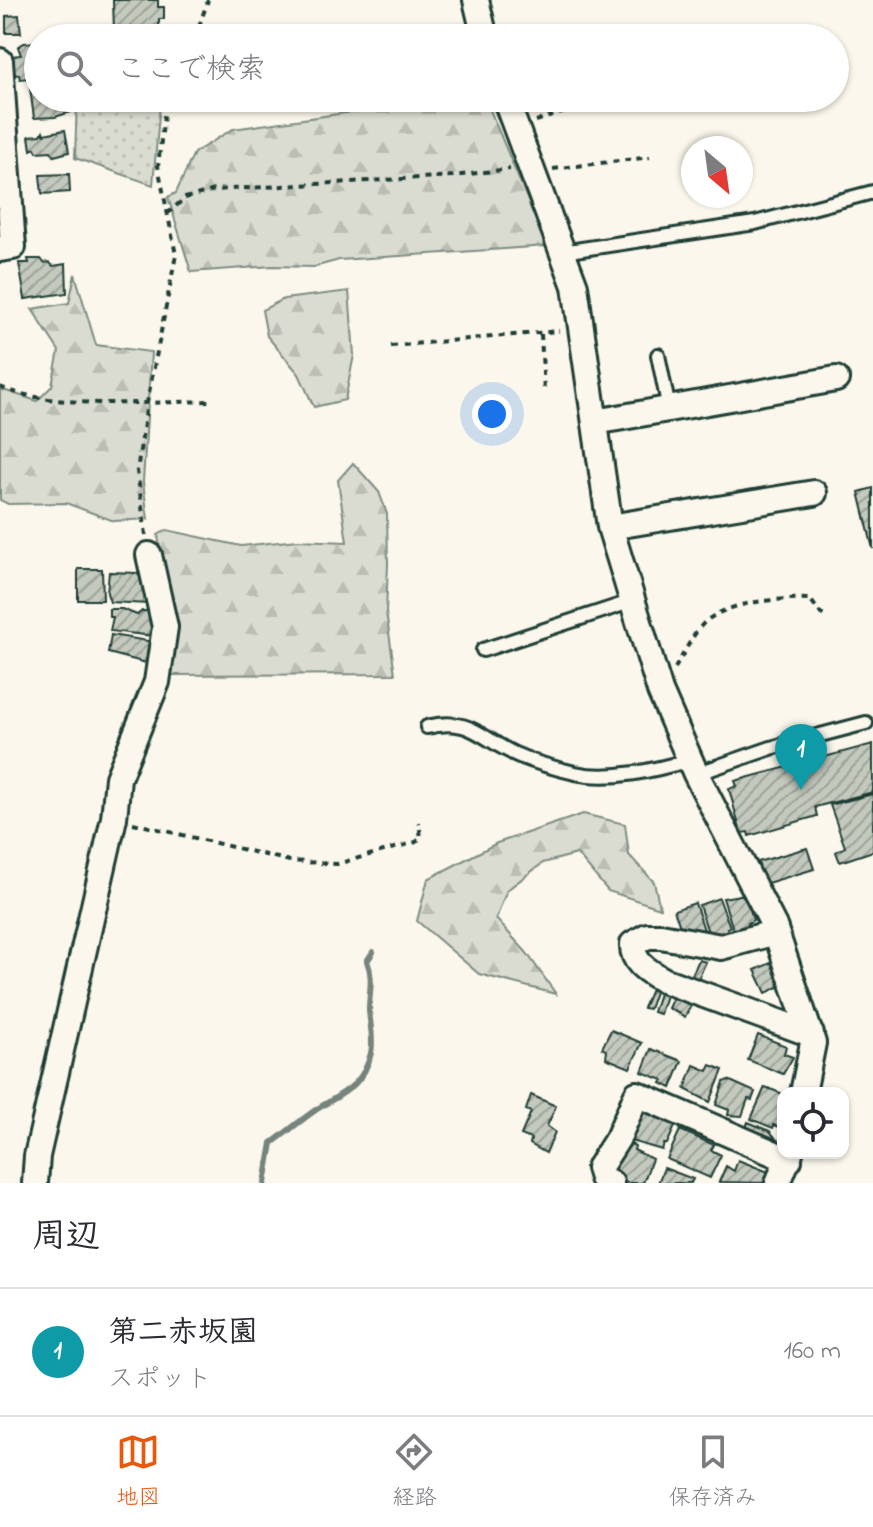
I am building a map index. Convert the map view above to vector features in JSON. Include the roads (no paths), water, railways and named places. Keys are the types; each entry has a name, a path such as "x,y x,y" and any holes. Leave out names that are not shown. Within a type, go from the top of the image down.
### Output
{"street":[{"path":"476,0 482,24"},
{"path":"0,61 3,143 13,247 0,249"},
{"path":"509,112 575,286 610,527 660,691 693,767 776,932 813,1043 804,1087"},
{"path":"595,422 836,379"},
{"path":"610,527 814,493"},
{"path":"35,1183 37,1156 114,818 118,778 157,682 165,627 149,555"},
{"path":"776,932 721,947 647,936 633,944 632,952 641,967 663,980 811,1034"},
{"path":"611,1183 602,1178 599,1168 618,1138 637,1094 777,1151"},
{"path":"778,1183 788,1159"}],"lane":[{"path":"562,252 755,223 873,192"},
{"path":"658,355 669,409"},
{"path":"483,650 633,601"},
{"path":"427,727 454,722 481,733 520,757 578,774 620,774 693,767 866,723"}],"waterway":[{"path":"265,1183 272,1143 350,1088 363,1074 372,1042 369,1010 371,979 367,961 373,952"}],"place":[{"name":"第二赤坂園","path":"801,790"}]}
